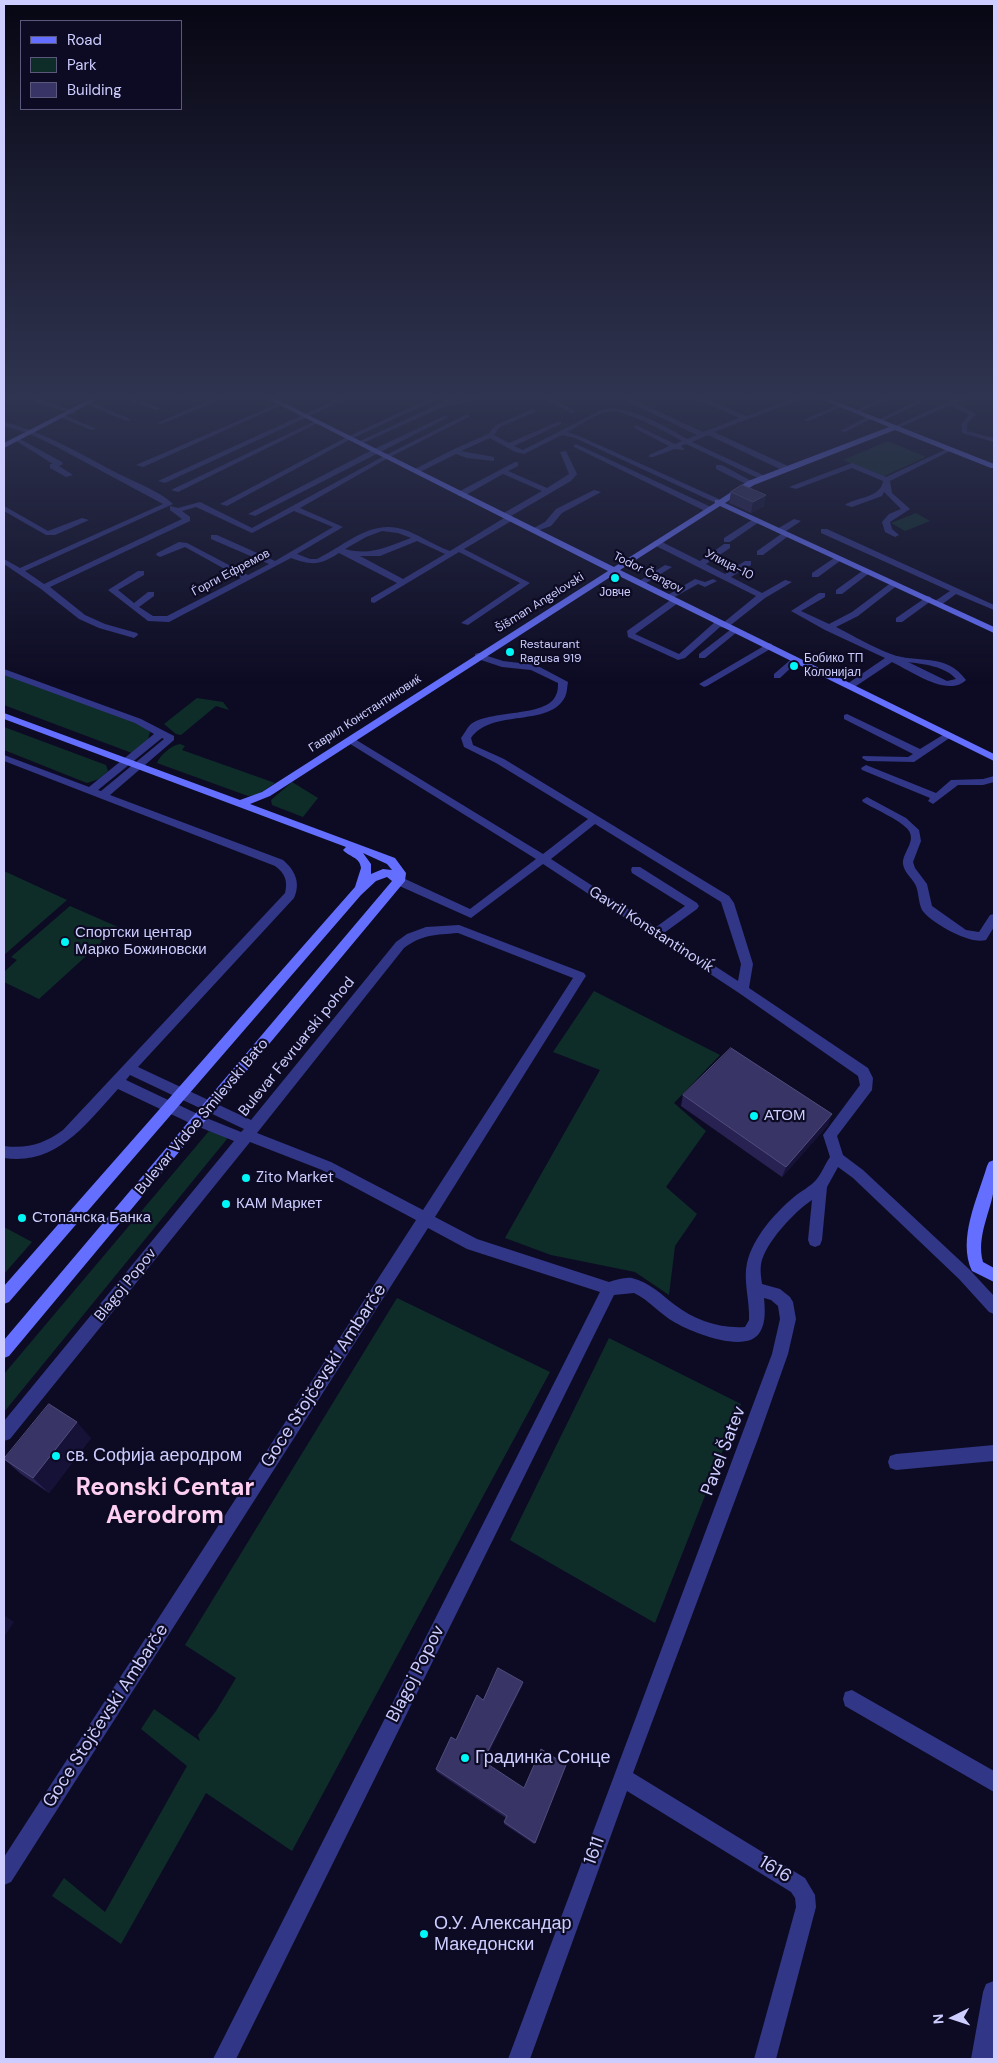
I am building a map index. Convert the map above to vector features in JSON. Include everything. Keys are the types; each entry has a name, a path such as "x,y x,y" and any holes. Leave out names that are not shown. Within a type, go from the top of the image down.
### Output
{"street":[{"path":"44,587 187,519 165,506 149,492"},
{"path":"224,504 246,492"},
{"path":"252,514 293,492"},
{"path":"176,511 197,504 252,531 322,492"},
{"name":"Todor Čangov","path":"458,492 994,758"},
{"path":"374,600 458,549 545,492"},
{"path":"534,530 548,524 559,511 596,492"},
{"path":"673,492 708,509"},
{"path":"697,492 994,630"},
{"name":"Šišman Angelovski","path":"478,656 615,571 735,492"},
{"path":"849,506 880,492"},
{"path":"890,492 893,499 906,509 892,516 886,522 888,530 895,535"},
{"path":"19,571 165,506"},
{"path":"4,508 46,533 52,533 85,520"},
{"name":"Ѓорги Ефремов","path":"141,573 112,590 151,618 168,619 180,614 275,564 339,527 294,508"},
{"path":"701,564 758,520"},
{"path":"760,553 797,521"},
{"path":"291,555 307,562 315,562 367,532 382,529 404,532 436,550 450,554"},
{"path":"824,531 994,608"},
{"path":"214,537 275,564"},
{"path":"352,555 377,554 417,538"},
{"name":"Улица-10","path":"657,543 726,576 762,596"},
{"path":"160,555 186,544 247,578"},
{"path":"458,549 526,583 465,623"},
{"path":"337,550 352,555 404,583"},
{"path":"815,575 840,558"},
{"path":"4,561 44,587 82,616 102,626 134,635"},
{"path":"726,576 748,563"},
{"path":"640,583 668,567"},
{"path":"840,592 868,571"},
{"path":"713,581 705,584 698,581 671,599 630,633 631,635 678,657 682,656 721,624 762,596 788,582"},
{"path":"828,628 855,614 895,584"},
{"path":"938,603 955,591"},
{"path":"134,607 151,594"},
{"path":"822,595 795,611 828,628 892,658 945,684 954,684 961,680 959,676 932,663 892,658 850,686"},
{"path":"899,620 928,599"},
{"path":"702,656 734,630"},
{"path":"704,684 768,646"},
{"path":"478,656 502,664 540,670 563,682 564,689 562,696 545,709 518,716 487,720 474,726 466,738 469,747 500,761 728,902 735,930 747,964 743,990"},
{"name":"Гаврил Константиновиќ","path":"241,803 266,794 478,656"},
{"path":"777,676 795,659"},
{"path":"4,672 138,720 160,734 171,738 131,766 90,791"},
{"path":"4,716 355,853 361,857 368,868 357,892"},
{"path":"847,717 920,753"},
{"path":"4,723 241,803 382,856 398,867 401,873 399,881"},
{"path":"102,796 160,734"},
{"path":"949,735 910,760 867,763 936,799 951,781 983,782 994,779"},
{"name":"Gavril Konstantinoviḱ","path":"350,740 542,858 743,990 863,1072 867,1078 867,1086 830,1135 837,1158"},
{"path":"4,758 279,863 288,871 293,884 290,895 68,1134 55,1144 31,1154 4,1152"},
{"path":"263,812 266,794"},
{"path":"868,800 902,820 914,830 916,841 908,862 910,869 921,884 927,908 963,933 982,937 994,918"},
{"path":"357,892 375,875 381,872 389,872 399,881 471,914 594,819"},
{"path":"636,870 692,906 656,934"},
{"name":"Bulevar Vidoe Smilevski Bato","path":"4,1351 399,881"},
{"name":"Bulevar Vidoe Smilevski Bato","path":"4,1297 357,892"},
{"name":"Goce Stojčevski Ambarče","path":"4,1876 580,976 459,929"},
{"name":"Bulevar Fevruarski pohod","path":"459,929 426,931 411,937 400,945 248,1134 332,1169 471,1243 531,1264 583,1278 609,1290"},
{"path":"128,1069 209,1108 248,1134"},
{"path":"117,1082 199,1121 248,1134"},
{"name":"Blagoj Popov","path":"4,1433 248,1134"},
{"path":"609,1290 623,1285 633,1285 689,1322 718,1332 749,1336 754,1332 757,1324 752,1276 754,1262 759,1250 776,1225 793,1207 820,1186 837,1158 858,1174 964,1274 994,1307"},
{"path":"994,1166 975,1240 974,1259 977,1266 994,1275"},
{"path":"815,1240 820,1186"},
{"name":"Pavel Šatev","path":"673,1644 751,1436 784,1337 788,1318 785,1302 775,1294 754,1289"},
{"name":"Blagoj Popov","path":"224,2059 609,1290"},
{"path":"896,1462 994,1452"},
{"name":"1611","path":"519,2059 622,1777 673,1644"},
{"path":"852,1699 994,1782"},
{"name":"1616","path":"622,1777 798,1884 805,1895 806,1907 765,2059"},
{"path":"982,2059 994,1992"}],"green space":[{"path":"916,513 930,521 905,531 891,523"},
{"path":"4,672 138,721 150,732 147,743 132,753 4,705"},
{"path":"197,698 223,702 229,710 216,706 181,735 176,734 164,724"},
{"path":"4,727 106,765 108,771 99,779 87,783 4,750"},
{"path":"180,744 185,746 182,750 275,783 257,795 248,796 157,763 173,746"},
{"path":"292,782 318,798 303,817 272,805 271,800"},
{"path":"4,871 67,900 4,955"},
{"name":"Спортски центар Марко Божиновски","path":"70,906 118,927 39,999 4,982 4,972 17,960 11,957"},
{"path":"594,991 720,1055 674,1103 706,1131 666,1187 697,1214 675,1246 669,1295 635,1272 551,1255 505,1238 600,1070 553,1052"},
{"path":"209,1131 224,1135 227,1139 4,1412 4,1374"},
{"path":"4,1227 32,1242 4,1274"},
{"path":"397,1298 550,1372 292,1851 206,1793 121,1944 52,1896 64,1878 105,1912 187,1766 141,1729 154,1709 200,1741 198,1735 216,1711 236,1678 185,1645"},
{"path":"609,1338 741,1404 655,1623 510,1540"}],"building":[{"path":"732,492 759,492 766,495 753,502"},
{"name":"АТОМ","path":"731,1048 832,1114 786,1167 683,1095"},
{"path":"49,1404 77,1422 33,1478 4,1459"},
{"name":"Градинка Сонце","path":"498,1668 523,1682 483,1761 524,1788 541,1749 566,1765 535,1843 504,1822 507,1816 436,1769 451,1737 456,1740 477,1695 483,1700"}],"place":[{"name":"Јовче","path":"615,578"},
{"name":"Restaurant Ragusa 919","path":"510,652"},
{"name":"Бобико ТП Колонијал","path":"794,666"},
{"name":"Спортски центар Марко Божиновски","path":"65,942"},
{"name":"АТОМ","path":"754,1116"},
{"name":"Zito Market","path":"246,1178"},
{"name":"КАМ Маркет","path":"226,1204"},
{"name":"Стопанска Банка","path":"22,1218"},
{"name":"св. Софија аеродром","path":"56,1456"},
{"name":"Градинка Сонце","path":"465,1758"},
{"name":"О.У. Александар Македонски","path":"424,1934"}],"district":[{"name":"Reonski Centar Aerodrom","path":"165,1503"}]}
